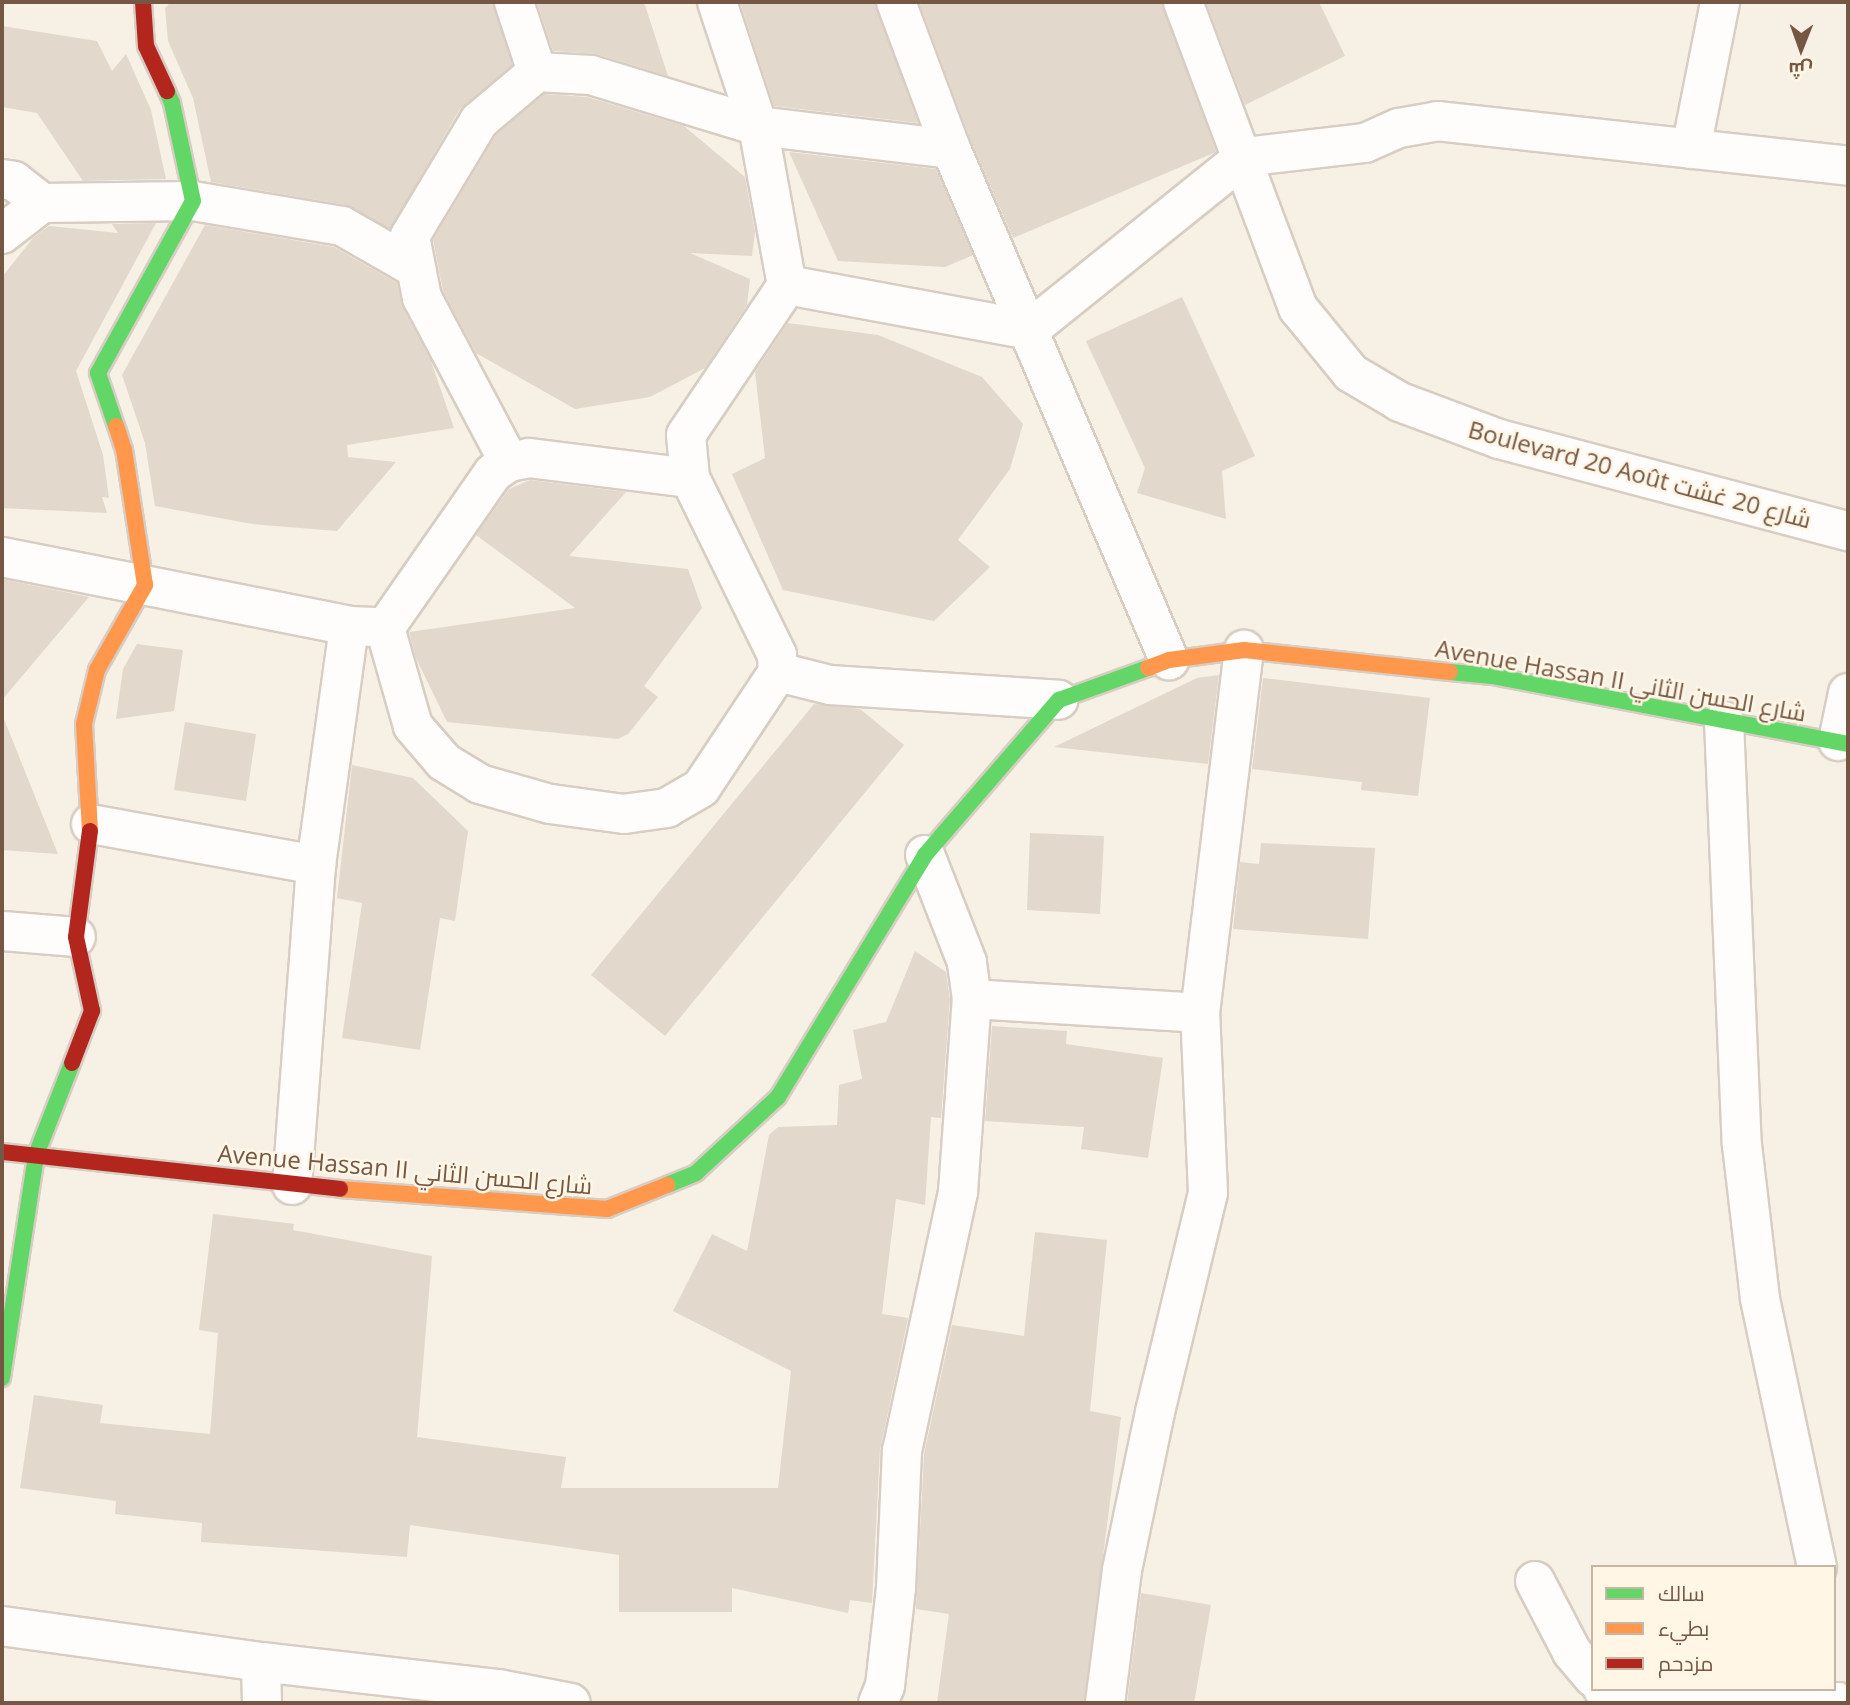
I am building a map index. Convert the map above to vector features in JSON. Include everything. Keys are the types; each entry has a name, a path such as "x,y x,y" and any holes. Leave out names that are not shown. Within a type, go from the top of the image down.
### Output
{"street":[{"path":"2,1378 36,1155 92,1011 76,937 90,824 85,724 97,670 145,585 124,450 98,373 193,201 172,103 146,46 143,2"},
{"path":"514,2 537,72"},
{"path":"367,627 413,726 444,762 481,784 539,801 624,814 667,808 701,788 778,672 777,655 690,478 686,435 787,285 758,126 716,2"},
{"path":"896,2 951,149 1169,660"},
{"name":"Boulevard 20 Août شارع 20 غشت","path":"1183,2 1244,157 1298,308 1351,373 1400,401 1499,439 1848,531"},
{"path":"1691,149 1720,2"},
{"path":"509,462 422,298 410,236 479,121 537,72 592,75 758,126 951,149"},
{"path":"787,285 1029,330 1244,157 1364,143 1399,128 1437,121 1848,166"},
{"path":"2,179 14,181 42,203"},
{"path":"2,234 42,203 193,201 342,226 415,268"},
{"path":"292,1185 316,865 367,627 493,473 509,462 529,458 690,478"},
{"path":"2,557 367,627"},
{"path":"1105,1703 1122,1570 1155,1412 1208,1193 1200,1013 1244,650"},
{"name":"Avenue Hassan II شارع الحسن الثاني","path":"2,1152 292,1185 607,1209 696,1173 778,1097 925,855 1059,700 1169,660 1244,650 1492,676 1843,742"},
{"path":"778,672 830,685 1059,700"},
{"path":"1843,742 1848,692"},
{"path":"1724,720 1744,1158 1760,1298 1817,1565"},
{"path":"90,824 316,865"},
{"path":"878,1703 885,1686 895,1588 902,1451 958,1192 972,999 967,962 925,855"},
{"path":"2,931 76,937"},
{"path":"972,999 1200,1013"},
{"path":"1535,1581 1572,1652 1591,1675"},
{"path":"2,1626 261,1662 498,1689 571,1703"},
{"path":"261,1662 262,1703"},
{"path":"1759,1691 1837,1692"}],"building":[{"path":"171,2 493,2 512,65 460,109 390,229 346,205 211,182 193,98 168,41 165,8"},
{"path":"537,2 644,2 668,76 597,54 553,51"},
{"path":"740,2 875,2 918,123 774,106"},
{"path":"919,2 1162,2 1216,152 1013,238 971,141"},
{"path":"1206,2 1319,2 1345,56 1245,105"},
{"path":"2,26 97,41 112,71 126,54 151,110 166,179 83,181 37,113 2,107"},
{"path":"544,94 587,97 684,126 745,177 755,232 752,256 690,253 750,279 747,305 705,368 650,397 575,409 476,353 443,291 433,240 496,135"},
{"path":"789,152 936,169 973,255 945,267 838,261"},
{"path":"156,223 76,371 103,455 109,498 102,497 107,513 2,508 2,277 33,238 49,226 118,233 112,224"},
{"path":"205,225 334,247 397,283 403,308 431,361 454,428 347,445 348,457 396,462 337,531 252,524 155,506 145,443 122,375"},
{"path":"1182,297 1255,456 1222,471 1226,519 1137,493 1145,468 1086,341"},
{"path":"788,323 878,335 982,377 1023,424 1010,469 958,540 990,567 934,621 783,590 732,474 765,458 755,372"},
{"path":"530,480 626,492 569,556 688,569 702,608 644,686 658,697 628,734 618,739 447,722 416,658 409,632 575,608 476,535 509,489"},
{"path":"2,579 89,597 2,700"},
{"path":"137,644 183,650 174,711 116,719 123,669"},
{"path":"1219,675 1208,764 1054,747 1197,678"},
{"path":"1263,678 1430,698 1418,796 1361,790 1362,782 1252,769"},
{"path":"814,704 860,709 904,745 665,1036 591,975"},
{"path":"4,719 58,854 2,850"},
{"path":"185,722 256,734 246,801 174,790"},
{"path":"352,765 413,778 468,831 455,921 440,918 420,1050 342,1038 362,903 337,898"},
{"path":"1030,833 1104,836 1100,914 1027,910"},
{"path":"1261,843 1375,848 1368,939 1233,929 1240,862 1259,864"},
{"path":"915,951 946,972 950,1000 941,1118 931,1117 925,1205 896,1199 882,1314 908,1318 880,1450 872,1603 850,1600 848,1613 732,1588 732,1612 619,1612 619,1555 410,1525 407,1557 201,1542 202,1523 115,1514 116,1501 20,1488 34,1395 103,1405 100,1423 210,1434 218,1333 199,1330 213,1214 294,1224 293,1230 432,1256 417,1437 566,1457 561,1488 778,1488 791,1371 673,1311 712,1234 747,1251 769,1135 778,1127 837,1125 839,1085 862,1079 853,1030 886,1022"},
{"path":"992,1026 1067,1031 1066,1044 1163,1058 1148,1158 1081,1149 1084,1127 985,1121"},
{"path":"1035,1232 1107,1240 1090,1411 1121,1417 1084,1703 937,1703 949,1614 916,1609 924,1454 952,1325 1024,1336"},
{"path":"1141,1593 1211,1605 1194,1703 1127,1703"}],"traffic: fast":[{"path":"116,426 98,373 193,201 172,103 167,91"},
{"path":"667,1185 696,1173 778,1097 925,855 1059,700 1148,668"},
{"path":"1450,672 1492,676 1848,744"},
{"path":"2,1378 36,1155 72,1063"}],"traffic: slow":[{"path":"90,831 84,724 97,670 145,585 124,450 116,426"},
{"path":"1148,668 1169,660 1244,650 1450,672"},
{"path":"340,1189 607,1209 667,1185"}],"traffic: jam":[{"path":"143,2 146,46 167,91"},
{"path":"72,1063 92,1011 76,937 90,831"},
{"path":"2,1152 340,1189"}]}
